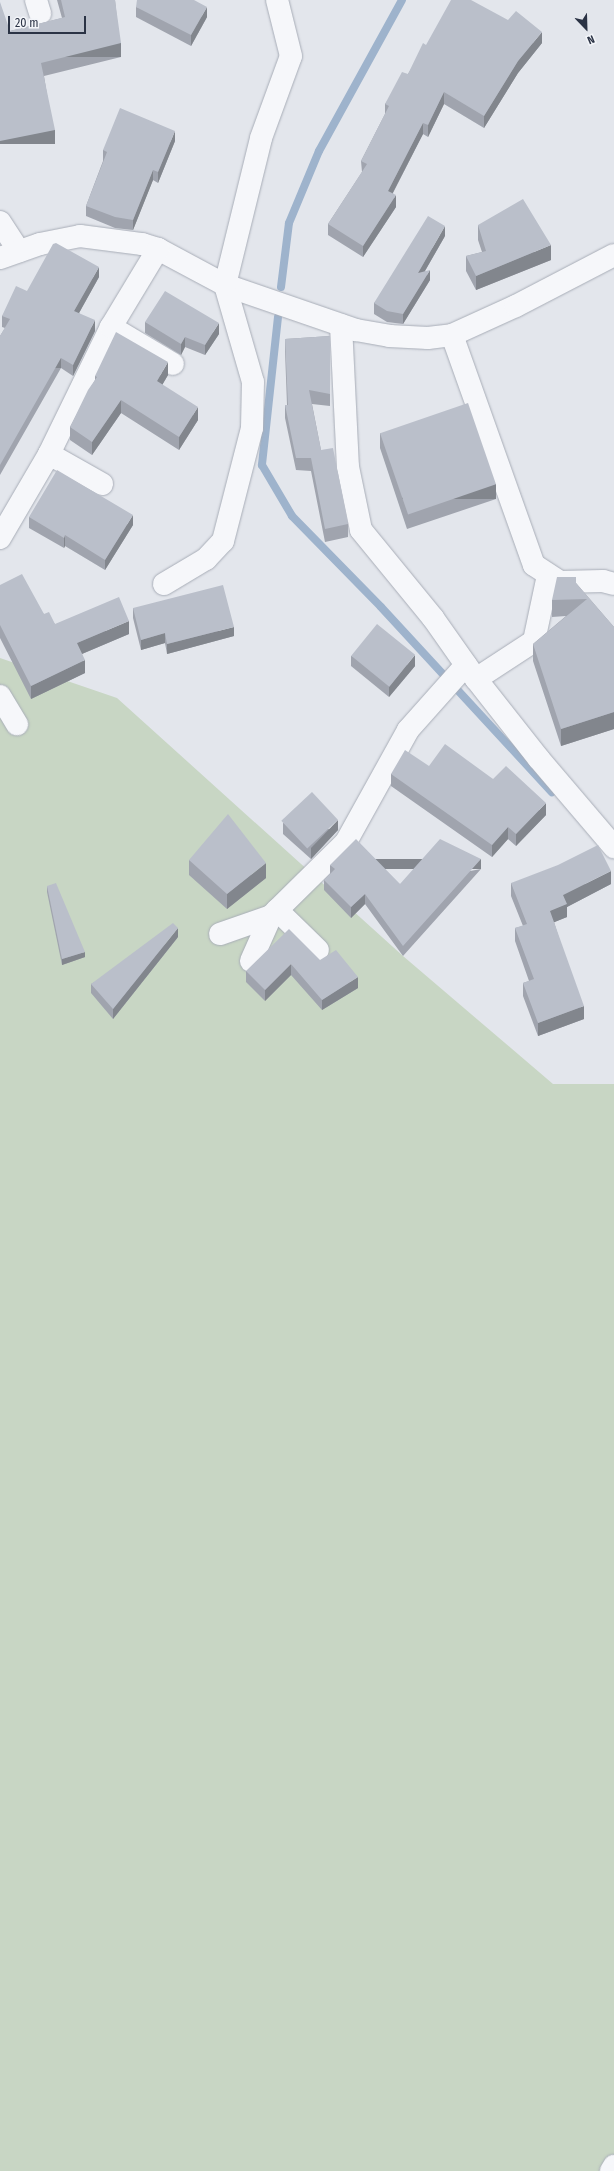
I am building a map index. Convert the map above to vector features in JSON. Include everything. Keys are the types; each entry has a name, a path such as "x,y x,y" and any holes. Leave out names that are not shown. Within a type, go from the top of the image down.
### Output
{"street":[{"path":"164,584 206,559 223,540 252,428 254,382 225,285 261,138 290,56 277,0"},
{"path":"0,222 9,255 40,244 80,236 142,244 158,249 225,285 356,330 388,336 428,338 452,335 516,306 614,255"},
{"path":"0,538 49,454 111,327 158,249"},
{"path":"341,325 348,467 361,530 433,618 466,673 614,847"},
{"path":"111,327 174,364"},
{"path":"452,335 534,566 560,582 603,582 614,584"},
{"path":"49,454 102,484"},
{"path":"252,961 274,913 346,842 408,730 442,691 466,673 534,642 548,575"},
{"path":"0,696 17,724"},
{"path":"220,934 274,913"},
{"path":"274,913 318,950"},
{"path":"611,2171 614,2166"}],"green space":[{"path":"0,658 117,698 403,956 553,1084 614,1084 614,2171 0,2171"}],"building":[{"path":"61,0 115,0 121,43 41,63 55,130 0,141 0,2 10,31 65,17"},
{"path":"137,0 194,0 207,7 191,35 136,7"},
{"path":"451,0 471,0 508,20 516,11 542,32 518,61 484,116 444,92 428,125 423,123 388,191 396,195 363,246 328,224 367,164 361,161 389,106 385,104 402,72 408,74 423,43 426,45"},
{"path":"120,108 175,131 158,172 153,170 133,220 115,217 86,206 107,152 103,150"},
{"path":"523,199 551,245 476,276 466,256 486,251 478,225"},
{"path":"428,216 445,226 418,273 430,270 403,314 387,311 374,303"},
{"path":"56,243 99,267 74,311 95,320 73,365 61,358 0,465 0,336 10,319 2,316 16,286 27,291 53,244"},
{"path":"165,291 219,323 205,345 185,337 181,344 145,322"},
{"path":"116,332 168,362 157,381 198,407 179,437 121,400 92,442 70,427 88,390 97,377 95,376"},
{"path":"330,336 330,394 309,390 321,450 333,448 348,524 325,529 311,458 296,458 285,405 288,405 285,339"},
{"path":"468,403 496,484 408,515 380,433"},
{"path":"57,470 133,515 105,560 65,535 64,538 29,517"},
{"path":"22,574 44,614 49,612 55,624 119,597 129,621 77,643 85,660 31,686 0,625 0,585"},
{"path":"557,577 576,577 576,583 614,627 614,712 561,729 533,644 587,599 552,600"},
{"path":"223,585 234,627 167,644 165,633 141,640 133,608"},
{"path":"377,624 415,655 389,687 351,656"},
{"path":"445,744 493,779 506,766 546,803 516,834 508,827 492,845 391,774 405,750 429,766"},
{"path":"312,792 338,820 307,848 281,821"},
{"path":"228,814 266,863 227,894 189,860"},
{"path":"356,839 400,884 440,839 481,859 403,946 365,894 351,907 324,880 335,869 330,865"},
{"path":"598,845 611,871 563,895 567,904 550,911 584,1006 538,1023 523,983 534,979 515,928 527,924 511,883 558,865"},
{"path":"56,883 85,952 62,959 47,886"},
{"path":"173,923 178,928 113,1009 91,984"},
{"path":"289,929 320,960 336,950 358,977 322,1000 291,964 265,990 246,971"}],"waterway":[{"path":"281,287 289,223 319,151 402,0"},
{"path":"278,317 262,465 292,516 381,607 552,792"}]}
